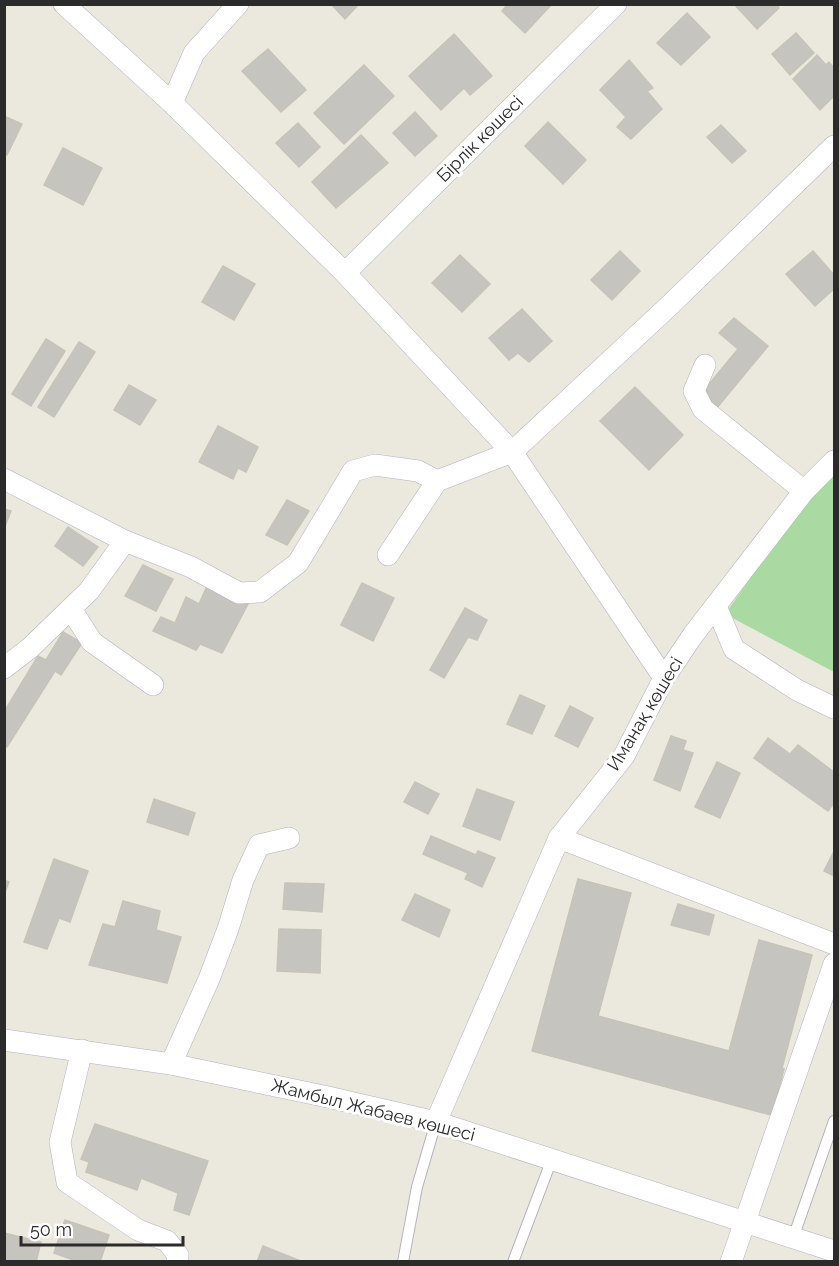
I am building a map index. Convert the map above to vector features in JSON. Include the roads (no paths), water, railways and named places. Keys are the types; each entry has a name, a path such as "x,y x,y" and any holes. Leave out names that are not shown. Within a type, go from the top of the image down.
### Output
{"street":[{"path":"64,4 172,103 345,273 512,452 664,678"},
{"path":"172,103 194,53 238,4"},
{"name":"Бірлік көшесі","path":"345,273 616,4"},
{"path":"388,555 437,481 512,452 669,306 834,146"},
{"path":"705,365 694,391 703,409 804,491"},
{"name":"Иманақ көшесі","path":"436,1122 559,838 624,756 664,678 693,635 804,491 834,461"},
{"path":"4,479 125,541 191,567 239,593 260,592 298,563 353,471 375,465 418,471 437,481"},
{"path":"4,669 72,609 89,591 125,541"},
{"path":"716,606 734,649 797,690 834,708"},
{"path":"72,609 92,642 153,685"},
{"path":"171,1064 209,979 243,880 259,845 289,838"},
{"path":"559,838 834,944"},
{"path":"731,1262 834,964"},
{"name":"Жамбыл Жабаев көшесі","path":"4,1040 171,1064 436,1122 834,1251"},
{"path":"82,1050 60,1142 67,1182 138,1230 167,1241 178,1255 177,1262"}],"lane":[{"path":"793,1238 834,1121"},
{"path":"403,1262 417,1187 436,1122"},
{"path":"513,1262 552,1159"}]}
